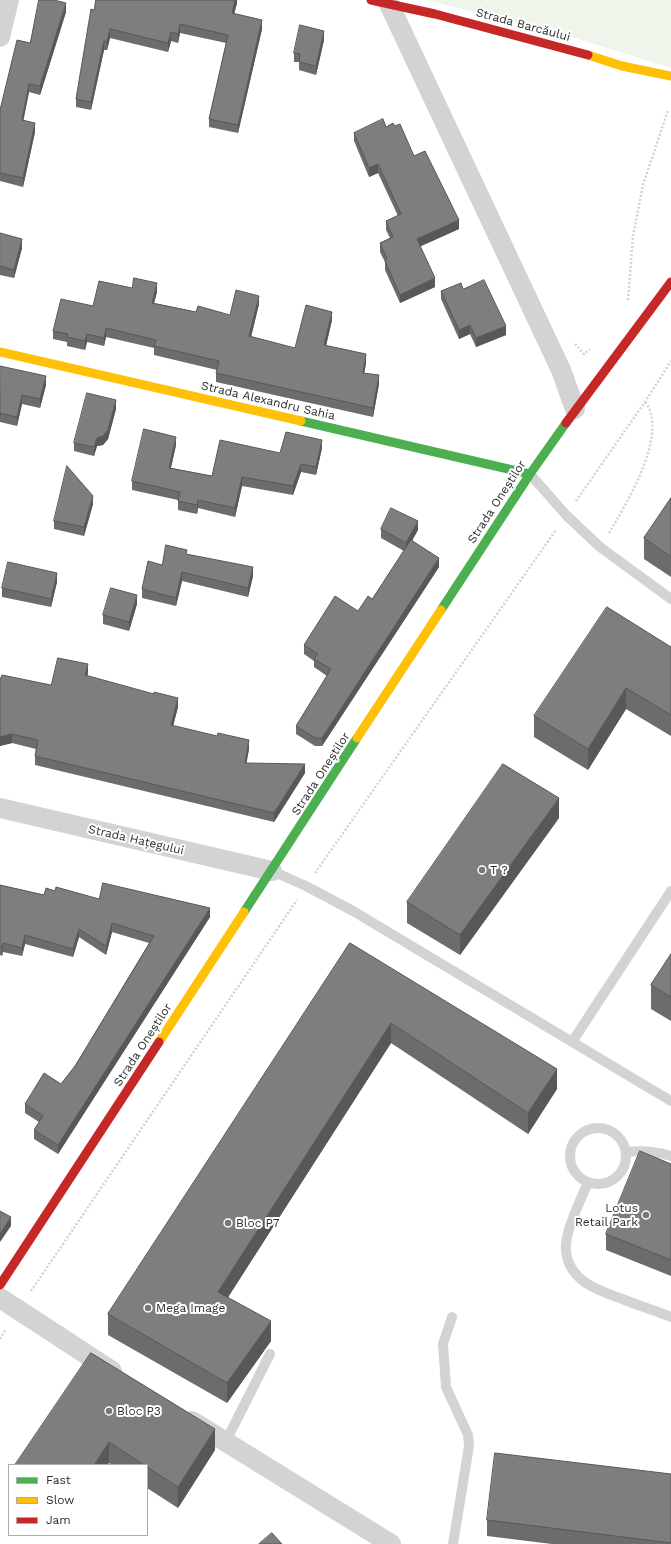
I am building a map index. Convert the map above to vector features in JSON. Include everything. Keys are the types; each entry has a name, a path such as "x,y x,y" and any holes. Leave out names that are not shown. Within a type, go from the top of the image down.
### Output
{"street":[{"path":"0,37 10,0"},
{"path":"380,2 560,370 575,409"},
{"name":"Strada Barcăului","path":"380,2 552,44 622,66 671,76"},
{"name":"Strada Barcăului","path":"622,66 657,84"},
{"name":"Strada Oneștilor","path":"0,1285 272,871 530,474 575,409 606,371 671,282"},
{"name":"Strada Alexandru Sahia","path":"0,352 530,474"},
{"name":"Strada Hațegului","path":"0,808 272,871"},
{"path":"0,1298 131,1383"},
{"path":"178,1413 391,1544"}],"lane":[{"path":"530,474 566,515 600,547 671,599"},
{"path":"272,871 306,886 353,911 671,1101"},
{"path":"572,1042 671,891"},
{"path":"599,1128 609,1130 620,1139 626,1152 625,1162 615,1178 597,1184 580,1178 571,1163 571,1146 582,1132 590,1129 599,1128"},
{"path":"626,1152 653,1151 671,1156"},
{"path":"588,1182 568,1235 566,1250 570,1267 580,1279 592,1288 671,1317"},
{"path":"452,1317 443,1344 446,1387 468,1435 469,1446 453,1544"},
{"path":"225,1443 270,1354"}],"path":[{"path":"628,306 633,236 642,193 668,110"},
{"path":"584,354 594,346"},
{"path":"0,1339 18,1310 306,886 645,402 671,361"},
{"path":"600,547 628,498 649,451 653,413 645,402"}],"shaded area":[{"path":"425,0 671,0 671,68 559,33"}],"building":[{"path":"39,0 54,0 66,3 40,86 29,84 22,120 35,123 23,178 0,173 0,110 17,40 30,43"},
{"path":"96,0 235,0 232,13 262,20 238,125 209,119 228,35 180,24 178,34 171,32 168,43 110,29 107,42 104,41 91,102 76,99 91,9 94,10"},
{"path":"300,25 324,31 316,66 299,62 300,54 294,53"},
{"path":"383,119 386,127 393,123 395,126 400,124 414,156 425,151 459,220 417,239 435,278 400,295 385,261 387,259 380,243 393,237 386,221 401,214 378,164 369,168 354,133"},
{"path":"0,233 22,239 14,270 0,266"},
{"path":"134,278 157,283 152,303 196,312 198,306 230,315 236,290 259,296 249,336 295,348 306,305 332,312 324,345 366,354 363,373 379,375 373,408 216,373 219,361 154,346 156,340 106,328 104,338 87,334 85,341 67,337 68,334 53,331 61,299 93,306 99,281 132,288"},
{"path":"484,280 506,326 476,338 470,325 459,330 441,291 461,283 463,289"},
{"path":"0,366 46,376 40,399 22,395 17,417 0,413"},
{"path":"87,393 116,400 108,430 103,436 97,438 94,447 74,443"},
{"path":"144,429 176,437 169,468 212,476 220,440 280,453 286,432 322,440 316,467 301,464 293,486 242,477 235,508 198,500 197,505 178,501 180,492 132,481"},
{"path":"67,466 93,496 84,527 54,521"},
{"path":"671,498 671,557 644,538"},
{"path":"391,508 418,521 406,543 381,529"},
{"path":"411,540 439,558 322,738 315,738 296,726 331,669 314,659 318,654 304,645 335,596 358,611 368,596 372,599"},
{"path":"166,545 187,550 186,554 253,567 248,588 182,572 176,598 142,589 148,561 162,565"},
{"path":"8,562 57,573 51,599 2,588"},
{"path":"111,588 137,595 129,622 103,615"},
{"path":"607,607 671,647 671,715 626,688 588,749 534,716"},
{"path":"58,658 88,664 85,675 154,694 154,692 178,698 171,725 217,736 218,733 249,740 245,763 305,764 274,813 35,756 38,740 12,734 0,737 0,678 2,675 51,685"},
{"name":"T ?","path":"503,764 559,798 460,935 407,902"},
{"path":"103,883 210,908 58,1145 34,1130 43,1116 25,1104 44,1073 61,1084 75,1066 154,936 112,923 106,946 79,929 73,949 25,935 22,948 3,943 2,947 0,946 0,885 44,895 46,888 55,891 56,887 99,899"},
{"name":"Bloc P7","path":"350,943 557,1069 528,1113 391,1023 218,1292 271,1321 227,1383 108,1314"},
{"path":"671,954 671,997 651,985"},
{"name":"Lotus Retail Park","path":"640,1151 671,1164 671,1260 606,1234"},
{"path":"0,1211 11,1217 0,1234"},
{"name":"Bloc P3","path":"91,1353 215,1429 178,1487 148,1468 148,1464 142,1464 109,1442 95,1464 16,1464"},
{"path":"495,1453 671,1474 671,1543 487,1520"},
{"path":"272,1533 282,1544 259,1544"}],"traffic: fast":[{"path":"301,421 530,474"},
{"path":"441,610 530,474 566,423"},
{"path":"244,912 357,738"}],"traffic: slow":[{"path":"588,55 622,66 671,76"},
{"path":"0,352 301,421"},
{"path":"357,738 441,610"},
{"path":"159,1042 244,912"}],"traffic: jam":[{"path":"371,0 435,14 588,55"},
{"path":"566,423 671,282"},
{"path":"0,1285 159,1042"}],"place":[{"name":"T ?","path":"482,870"},
{"name":"Lotus Retail Park","path":"646,1215"},
{"name":"Bloc P7","path":"228,1223"},
{"name":"Mega Image","path":"148,1308"},
{"name":"Bloc P3","path":"109,1411"}]}
